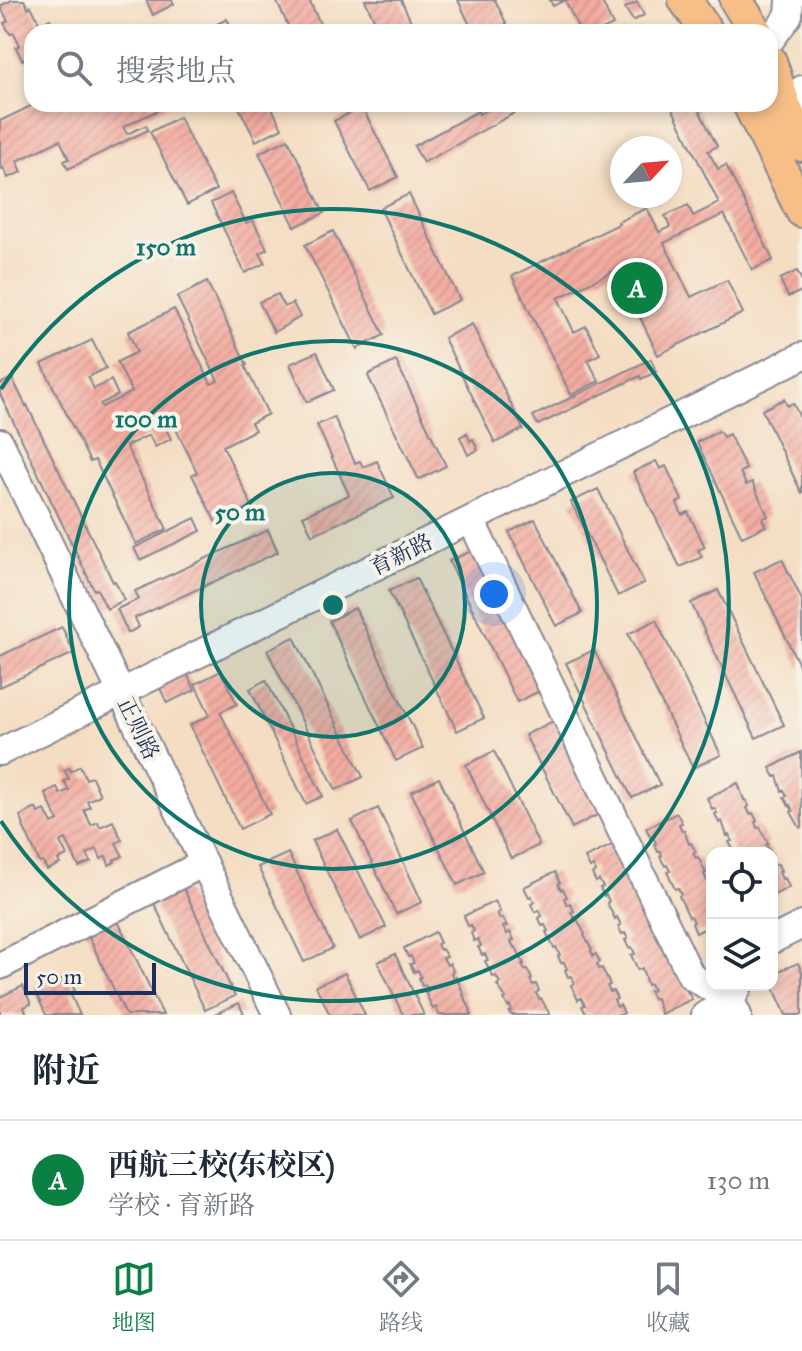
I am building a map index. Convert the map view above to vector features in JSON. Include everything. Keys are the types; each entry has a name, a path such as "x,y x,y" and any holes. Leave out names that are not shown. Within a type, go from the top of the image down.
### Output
{"main road":[{"path":"685,0 702,24"},
{"path":"736,0 751,24"},
{"path":"778,86 785,108 802,211"},
{"path":"758,112 789,139"}],"street":[{"path":"778,30 794,8"},
{"path":"789,139 802,89"},
{"name":"育新路","path":"0,752 802,356"},
{"name":"正则路","path":"0,442 277,1015"},
{"path":"471,520 691,976 736,1000"},
{"path":"0,966 204,863"},
{"path":"778,937 802,925"},
{"path":"705,1015 736,1000"}],"building":[{"path":"12,0 24,0 28,8 31,6 40,24 24,24 22,60 16,47 20,45 4,23 8,21 0,6"},
{"path":"146,0 172,0 174,4 153,15"},
{"path":"276,0 309,0 320,24 287,24"},
{"path":"365,0 401,0 412,24 376,24"},
{"path":"458,0 495,0 507,24 469,24"},
{"path":"550,0 565,0 553,6"},
{"path":"565,0 601,0 613,24 576,24"},
{"path":"637,2 644,15 633,21 625,8"},
{"path":"24,109 24,112 154,112 123,127 127,134 146,125 148,130 68,169 64,161 69,159 60,140 17,161 22,172 8,178 3,168 0,169 0,121"},
{"path":"241,112 274,112 282,128 256,141"},
{"path":"352,112 365,112 398,177 370,191 334,121"},
{"path":"476,112 516,112 423,163 414,146"},
{"path":"674,112 700,112 717,146 708,151 718,169 726,165 773,260 752,270 724,214 664,243 691,297 727,280 743,313 658,355 617,269 558,298 574,332 586,326 600,354 588,360 599,381 571,395 512,276 647,208 659,232 670,227 665,216 688,205 693,216 719,203"},
{"path":"179,117 216,190 187,205 150,132"},
{"path":"288,139 324,213 295,227 259,153"},
{"path":"231,193 246,223 253,220 267,249 260,253 265,263 245,273 211,203"},
{"path":"409,194 460,300 431,314 380,208"},
{"path":"333,231 384,335 357,349 305,245"},
{"path":"797,271 802,281 802,291 788,297 780,279"},
{"path":"207,282 268,414 251,423 255,430 223,446 252,506 216,523 192,475 197,472 173,423 165,427 171,439 155,447 149,435 126,446 167,529 136,544 95,460 90,462 42,364 92,340 106,368 88,377 94,389 111,380 118,395 100,404 102,407 132,392 117,362 137,352 128,332 174,309 211,384 218,381 177,297"},
{"path":"278,294 284,307 293,303 300,317 274,332 259,302"},
{"path":"472,324 523,429 495,443 444,338"},
{"path":"317,352 334,390 307,402 290,364"},
{"path":"651,359 656,372 641,379 640,376 538,425 533,416"},
{"path":"396,361 446,466 420,479 368,376"},
{"path":"12,378 124,600 107,609 97,589 94,590 0,394 0,384"},
{"path":"784,399 787,406 793,403 802,422 802,494 762,410"},
{"path":"334,417 355,463 360,461 363,467 377,461 394,498 312,535 303,516 349,495 317,425"},
{"path":"719,431 723,437 729,434 746,469 740,472 746,485 752,482 768,516 762,519 766,526 742,537 697,442"},
{"path":"467,433 478,450 468,455 460,437"},
{"path":"656,461 660,469 666,466 682,500 677,503 682,515 688,512 705,547 698,550 702,557 680,567 633,472"},
{"path":"598,489 644,583 618,596 571,502"},
{"path":"195,518 201,531 140,560 134,548"},
{"path":"535,519 582,613 556,626 509,532"},
{"path":"268,530 278,552 135,618 139,627 128,633 117,609 139,599 135,591"},
{"path":"476,549 544,689 517,702 449,561"},
{"path":"782,559 802,600 802,671 754,572"},
{"path":"416,578 484,718 457,731 389,591"},
{"path":"718,590 784,725 756,738 691,603"},
{"path":"355,608 423,748 396,761 329,621"},
{"path":"656,620 721,755 693,768 628,634"},
{"path":"62,627 74,653 0,687 0,656"},
{"path":"294,637 363,777 336,790 267,650"},
{"path":"594,650 660,785 632,798 566,663"},
{"path":"221,671 237,704 220,712 270,814 240,829 190,725 210,715 195,684"},
{"path":"187,674 195,690 167,703 159,686"},
{"path":"266,680 323,796 306,804 250,689"},
{"path":"553,721 599,814 572,828 525,735"},
{"path":"494,751 539,845 511,859 466,765"},
{"path":"801,752 800,828 777,776 770,768"},
{"path":"80,766 86,779 92,777 100,795 87,801 90,807 84,810 91,825 98,822 100,827 113,821 122,840 116,843 123,856 109,865 106,856 101,859 97,849 87,854 91,862 79,867 66,839 60,842 67,856 58,860 60,864 47,870 43,862 40,863 20,816 36,808 38,813 45,810 52,824 58,821 45,793 57,787 60,794 69,790 64,781 69,779 64,770 69,768 71,771"},
{"path":"439,778 484,872 457,885 411,792"},
{"path":"738,783 768,847 732,847 722,821 719,823 717,813 707,798"},
{"path":"378,808 422,902 396,914 352,821"},
{"path":"677,813 682,831 706,873 706,928 696,933 694,922 679,896 681,894 678,888 675,889 667,872 670,871 646,828"},
{"path":"337,829 386,927 360,940 312,841"},
{"path":"616,843 692,999 661,1014 656,998 653,999 649,991 653,990 650,984 647,985 642,968 638,970 631,955 635,954 632,947 629,948 625,940 628,939 625,933 622,934 618,926 621,925 600,888 603,887 592,874 596,872 585,858"},
{"path":"288,853 333,948 304,962 258,867"},
{"path":"778,864 782,879 785,878 789,887 778,893"},
{"path":"555,872 558,884 567,897 564,898 567,905 570,903 574,911 571,912 585,934 593,956 596,954 600,962 597,964 610,985 607,986 617,999 614,1000 617,1007 620,1005 624,1013 620,1015 586,1014 582,1006 585,1005 581,998 578,1000 564,962 561,963 545,925 542,926 539,910 535,912 531,904 535,902 524,887"},
{"path":"180,881 235,996 205,1010 150,895"},
{"path":"495,901 500,912 497,913 507,926 503,927 507,934 510,932 514,948 550,1015 511,1015 510,1006 497,985 500,983 496,976 493,977 485,954 482,955 478,947 481,946 478,939 474,941 471,933 474,931 464,916"},
{"path":"114,913 163,1015 126,1015 84,927"},
{"path":"435,932 440,943 437,944 447,957 443,958 447,965 450,963 451,973 456,977 472,1015 439,1015 425,992 428,991 425,985 422,986 418,970 414,972 410,964 414,963 404,948"},
{"path":"395,954 424,1015 403,1015 378,962"},
{"path":"798,963 802,972 802,1015 786,1015 775,991 778,991 778,971"},
{"path":"345,973 365,1015 330,1015 316,986"},
{"path":"68,976 75,991 70,993 80,1015 46,1015 35,991"},
{"path":"23,986 31,1004 24,1007 27,1015 0,1015 0,997"},
{"path":"239,1003 244,1015 213,1015"}],"place":[{"name":"西航三校(东校区)","path":"637,288"}]}
